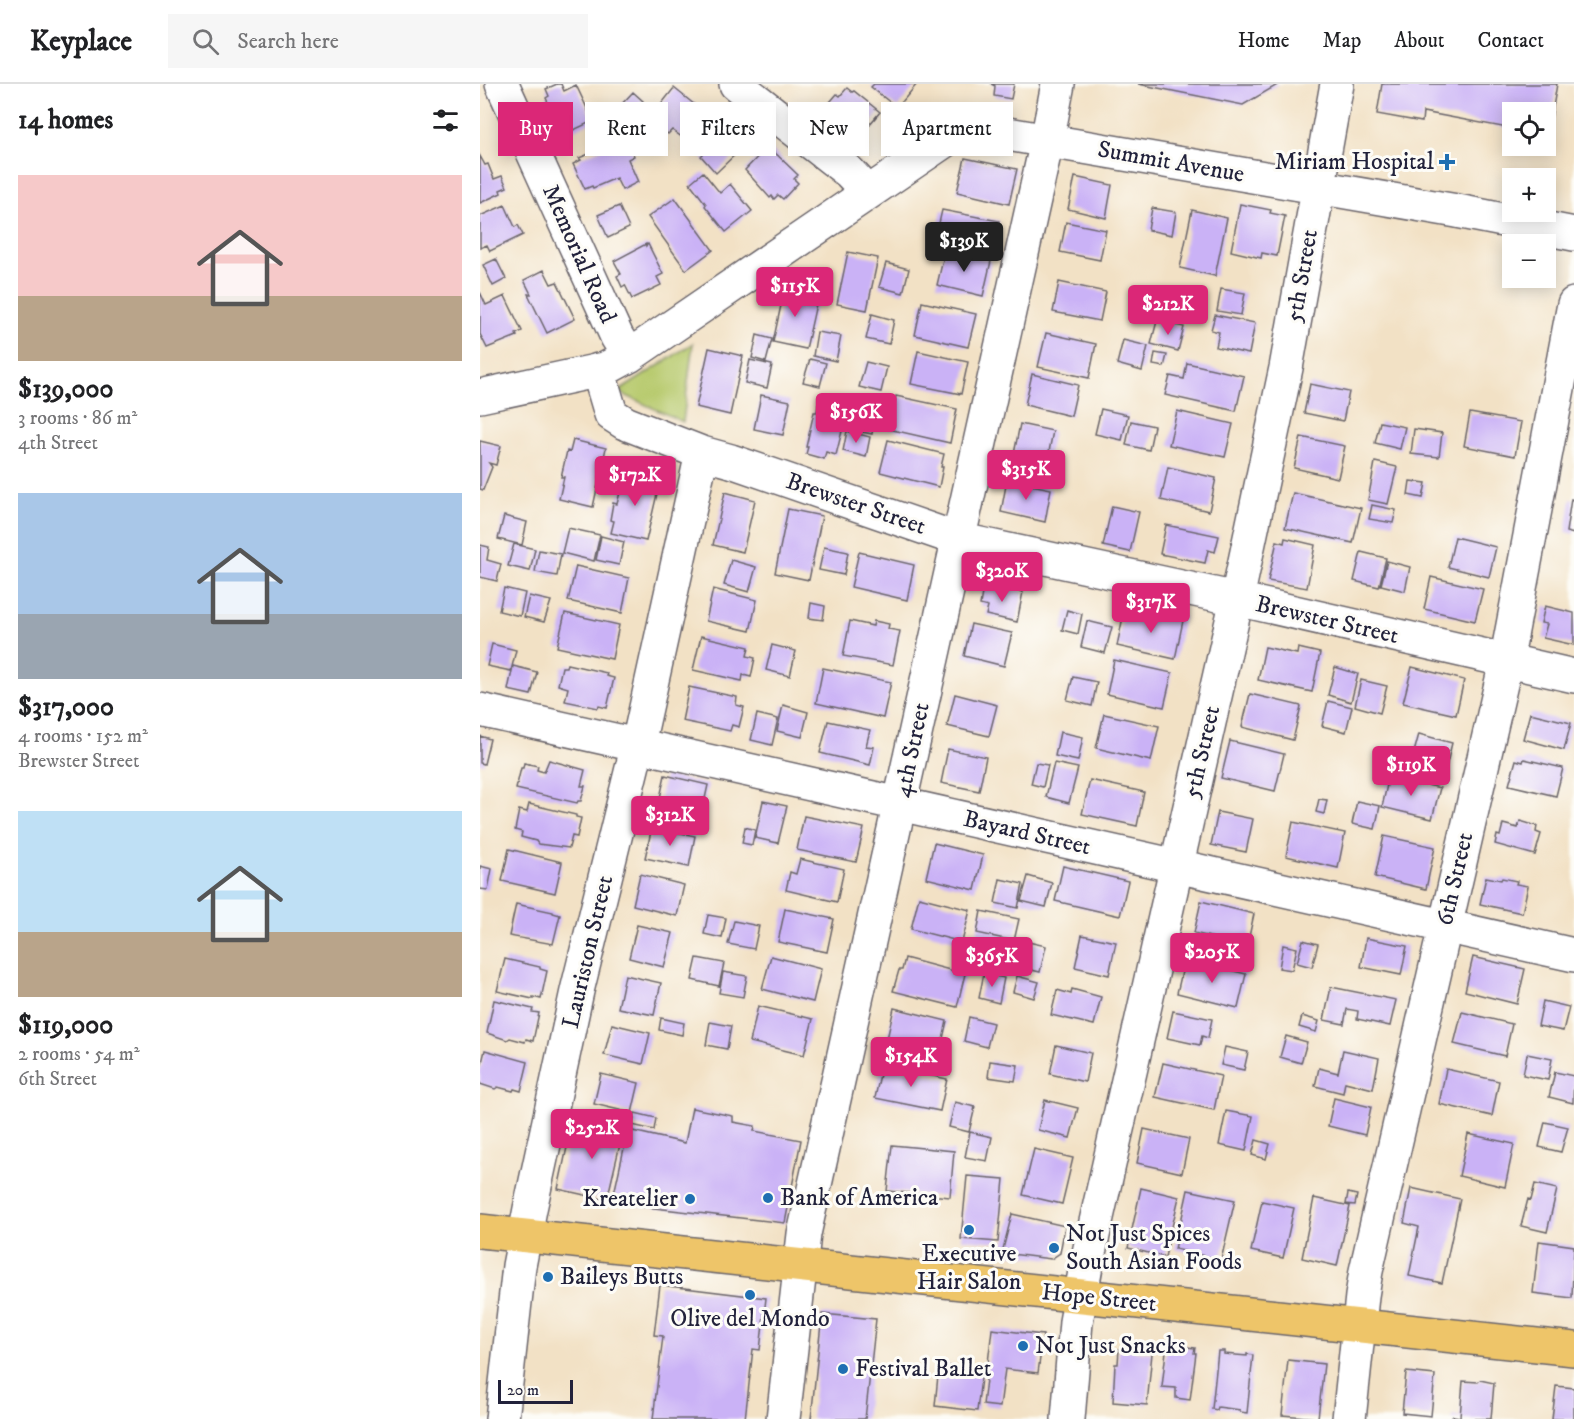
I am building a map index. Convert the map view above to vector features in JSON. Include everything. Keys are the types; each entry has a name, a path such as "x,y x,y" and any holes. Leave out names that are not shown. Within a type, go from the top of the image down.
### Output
{"main road":[{"name":"Hope Street","path":"480,1231 1574,1348"}],"street":[{"name":"Memorial Road","path":"502,84 617,337 629,356"},
{"path":"736,84 844,168 868,192"},
{"name":"4th Street","path":"783,1419 804,1234 1058,84"},
{"name":"5th Street","path":"1068,1419 1080,1296 1237,599 1286,368 1337,84"},
{"name":"Summit Avenue","path":"480,396 605,369 629,356 956,133 973,128 1574,234"},
{"name":"6th Street","path":"1349,1419 1366,1271 1506,662 1574,304"},
{"name":"Brewster Street","path":"598,370 612,414 625,423 702,453 957,539 1237,599 1574,676"},
{"name":"Lauriston Street","path":"502,1419 525,1237 577,991 638,744 702,453"},
{"name":"Bayard Street","path":"480,710 1574,955"}],"green space":[{"path":"693,343 683,422 618,392"}],"building":[{"path":"561,84 564,91 576,85 585,104 585,125 573,130 573,102 548,102 546,98 549,96 546,89"},
{"path":"874,84 917,84 902,102 890,102 871,87"},
{"path":"991,84 1014,84 1011,99 994,96 995,86"},
{"path":"1138,84 1279,84 1243,105"},
{"path":"1382,84 1557,84 1554,102 1502,102 1502,127 1423,112 1422,122 1377,114"},
{"path":"674,88 691,102 680,102 680,136 672,130 668,134 668,102 663,102"},
{"path":"847,88 868,102 830,102 837,94 840,96"},
{"path":"633,92 643,101 642,102 624,102"},
{"path":"869,103 880,112 869,125"},
{"path":"776,154 798,175 794,179 798,183 783,199 778,195 774,199 772,196 770,198 745,170 758,156 776,156"},
{"path":"480,156 485,165 488,164 494,179 502,176 507,187 500,190 501,193 480,203"},
{"path":"585,156 634,156 628,159 638,182 622,190 616,178 585,189 573,164 581,160 579,158"},
{"path":"701,156 734,156 716,173"},
{"path":"965,158 1017,169 1009,204 957,192"},
{"path":"703,172 720,193 730,184 752,211 726,232 690,183"},
{"path":"1075,177 1112,185 1106,218 1068,209"},
{"path":"675,198 713,250 686,270 648,217"},
{"path":"1240,204 1271,210 1270,213 1285,216 1277,256 1262,253 1261,258 1231,251"},
{"path":"505,205 515,227 518,225 523,235 490,251 487,245 480,248 480,216"},
{"path":"619,206 629,228 608,238 598,215"},
{"path":"1152,208 1176,212 1172,235 1148,230"},
{"path":"942,210 999,221 992,253 935,241"},
{"path":"1192,210 1227,218 1215,276 1180,268"},
{"path":"1066,222 1106,230 1100,260 1060,252"},
{"path":"646,244 663,274 657,277 661,285 632,299 625,285 622,287 617,276 621,274 614,261"},
{"path":"945,251 991,261 983,296 937,285"},
{"path":"848,252 878,258 867,310 837,304"},
{"path":"496,259 506,279 493,286 483,265"},
{"path":"886,263 909,269 903,293 879,287"},
{"path":"544,270 551,284 557,282 575,319 547,333 528,294 531,294 524,280"},
{"path":"1059,282 1106,292 1100,321 1053,312"},
{"path":"785,287 818,295 806,349 773,342"},
{"path":"1221,289 1245,293 1241,315 1217,311"},
{"path":"480,292 486,305 505,296 522,331 516,334 517,336 487,348 480,334"},
{"path":"922,302 976,314 968,347 915,335"},
{"path":"1143,302 1153,305 1149,318 1139,314"},
{"path":"872,314 894,320 889,344 866,339"},
{"path":"1215,315 1255,323 1249,354 1216,347 1219,332 1211,330"},
{"path":"1157,321 1184,327 1178,351 1151,344"},
{"path":"817,332 841,336 836,361 813,356"},
{"path":"1046,333 1096,344 1089,378 1038,367"},
{"path":"757,335 772,339 766,362 752,358"},
{"path":"1123,340 1148,346 1142,371 1117,364"},
{"path":"709,348 743,356 730,415 696,407"},
{"path":"918,351 968,362 961,394 911,384"},
{"path":"1155,353 1167,355 1164,367 1153,365"},
{"path":"810,359 826,363 820,386 803,382"},
{"path":"750,360 772,365 767,388 745,383"},
{"path":"866,362 887,367 881,392 859,387"},
{"path":"1187,363 1244,376 1236,411 1165,395 1170,376 1184,379"},
{"path":"1032,374 1078,385 1071,416 1025,405"},
{"path":"1310,384 1349,392 1343,421 1304,413"},
{"path":"761,395 790,401 783,435 754,429"},
{"path":"896,396 957,409 950,443 888,429"},
{"path":"818,405 831,409 830,415 845,419 836,455 826,452 824,459 806,454 814,412 817,412"},
{"path":"852,406 876,411 872,434 847,429"},
{"path":"1101,409 1128,415 1122,440 1095,434"},
{"path":"1177,411 1233,424 1225,457 1169,445"},
{"path":"1470,413 1521,422 1515,456 1464,446"},
{"path":"1131,421 1154,426 1149,450 1126,445"},
{"path":"1380,422 1405,427 1400,449 1375,443"},
{"path":"1020,424 1053,431 1047,462 1014,454"},
{"path":"1414,429 1442,433 1439,457 1411,454"},
{"path":"847,431 870,437 866,457 843,451"},
{"path":"1301,437 1345,446 1338,478 1294,468"},
{"path":"573,440 606,448 593,507 559,499 567,451 570,452"},
{"path":"888,440 944,454 939,487 880,472"},
{"path":"480,441 501,446 496,465 489,463 492,467 483,490 480,489"},
{"path":"1375,462 1397,467 1388,504 1368,500"},
{"path":"1168,467 1216,478 1209,511 1161,500"},
{"path":"625,473 660,481 646,541 611,533 614,521 610,520 613,503 617,504"},
{"path":"1007,480 1051,489 1045,522 1001,512"},
{"path":"1410,481 1426,483 1423,498 1408,495"},
{"path":"725,492 755,500 743,552 713,545"},
{"path":"1293,493 1361,508 1353,543 1285,528"},
{"path":"1571,499 1574,500 1574,534 1566,532"},
{"path":"1372,505 1396,510 1393,523 1369,519"},
{"path":"1112,506 1139,512 1130,552 1103,546"},
{"path":"788,509 822,516 809,580 775,573"},
{"path":"504,516 527,522 522,545 498,539"},
{"path":"1166,525 1219,536 1215,552 1208,550 1205,563 1160,554"},
{"path":"568,528 600,535 594,561 562,553"},
{"path":"601,536 624,542 619,565 596,560"},
{"path":"1455,537 1496,547 1489,577 1448,567"},
{"path":"1285,538 1315,545 1307,588 1268,581 1277,541 1284,543"},
{"path":"514,544 535,549 530,571 508,566"},
{"path":"480,545 489,547 487,560 501,564 497,581 480,577"},
{"path":"824,547 848,552 844,575 819,570"},
{"path":"539,550 561,554 557,576 535,572"},
{"path":"859,552 914,565 907,600 851,587"},
{"path":"1361,552 1386,558 1379,587 1354,581"},
{"path":"731,560 756,567 749,592 724,585"},
{"path":"1387,561 1410,567 1405,591 1381,585"},
{"path":"576,566 629,578 622,613 568,601"},
{"path":"1431,577 1483,589 1475,621 1424,609"},
{"path":"993,585 1023,592 1017,622 986,615 988,607 980,605 983,587 992,589"},
{"path":"504,588 525,593 520,616 499,611"},
{"path":"713,589 757,600 750,631 706,621"},
{"path":"529,596 551,601 544,622 524,617"},
{"path":"811,603 825,606 823,620 809,618"},
{"path":"1545,606 1574,613 1574,645 1543,638 1547,624 1541,623"},
{"path":"1067,610 1082,614 1078,634 1062,630"},
{"path":"1124,612 1161,620 1163,612 1184,616 1175,659 1117,646"},
{"path":"565,613 619,625 612,659 557,647"},
{"path":"850,621 873,626 874,621 889,624 888,629 900,631 893,665 843,656"},
{"path":"1087,621 1112,627 1105,653 1081,647"},
{"path":"971,624 1012,633 1004,666 964,656"},
{"path":"701,636 749,647 747,656 755,658 751,677 743,675 742,681 693,670"},
{"path":"492,644 516,650 511,671 487,666"},
{"path":"772,645 796,651 790,676 766,670"},
{"path":"1265,647 1297,654 1298,648 1320,653 1312,692 1258,680"},
{"path":"1114,660 1172,673 1164,707 1107,694"},
{"path":"567,664 607,673 606,676 614,678 607,708 565,701 568,688 558,685 562,667 566,667"},
{"path":"513,666 537,672 531,695 508,690"},
{"path":"1335,667 1358,674 1351,702 1328,695"},
{"path":"1412,667 1464,680 1456,715 1403,703"},
{"path":"823,668 891,682 883,718 816,703"},
{"path":"1073,677 1097,682 1092,706 1067,700"},
{"path":"1361,680 1387,686 1380,713 1355,706"},
{"path":"689,687 737,697 736,705 744,707 739,727 732,725 730,731 682,721"},
{"path":"955,694 997,705 989,736 947,726"},
{"path":"1250,694 1301,706 1293,740 1242,727"},
{"path":"1328,701 1352,707 1346,732 1322,726"},
{"path":"783,705 808,712 802,737 777,731"},
{"path":"1530,713 1571,723 1564,750 1523,739"},
{"path":"757,714 778,719 772,745 751,740"},
{"path":"1104,714 1159,726 1151,761 1096,748"},
{"path":"828,721 870,730 866,746 874,747 870,765 820,753"},
{"path":"1060,732 1083,737 1078,761 1055,756"},
{"path":"1419,734 1452,743 1443,780 1409,771"},
{"path":"480,736 490,739 484,764 480,763"},
{"path":"1230,741 1284,754 1275,791 1221,778"},
{"path":"948,749 986,757 979,791 941,783"},
{"path":"1524,759 1563,768 1556,796 1509,785 1516,760 1523,762"},
{"path":"549,760 585,770 581,786 585,786 581,801 577,803 516,789 524,763 538,766 537,770 544,772"},
{"path":"1036,763 1048,765 1043,787 1031,784"},
{"path":"1054,763 1078,768 1069,803 1046,797"},
{"path":"665,775 708,785 701,817 658,807"},
{"path":"1389,776 1440,788 1432,819 1382,807"},
{"path":"1090,780 1144,792 1137,826 1082,814"},
{"path":"1319,799 1327,800 1324,814 1316,812"},
{"path":"763,801 787,806 778,843 755,838"},
{"path":"1357,801 1380,806 1375,829 1352,824"},
{"path":"529,804 581,818 577,837 572,836 569,848 538,844 536,841 521,837 522,832 515,830 519,810 527,812"},
{"path":"1218,812 1253,819 1246,852 1211,845"},
{"path":"804,816 864,828 856,862 797,850"},
{"path":"1520,821 1537,826 1536,832 1541,834 1535,855 1495,844 1503,824 1518,828"},
{"path":"1293,822 1345,833 1338,868 1286,856"},
{"path":"652,827 695,836 689,867 645,858"},
{"path":"745,827 755,830 752,845 742,843"},
{"path":"1384,836 1435,847 1426,889 1375,877"},
{"path":"934,843 983,855 975,890 926,878"},
{"path":"509,849 562,862 555,893 502,881"},
{"path":"800,859 844,869 837,902 786,890 790,872 796,874"},
{"path":"480,866 492,869 488,890 480,889"},
{"path":"1063,866 1128,881 1120,916 1055,901"},
{"path":"640,874 684,885 677,916 633,905"},
{"path":"1028,876 1052,883 1046,907 1021,901"},
{"path":"1486,877 1517,881 1516,884 1528,886 1522,913 1480,904"},
{"path":"1000,879 1023,884 1018,908 995,903"},
{"path":"919,897 970,910 962,942 911,929"},
{"path":"1201,901 1254,914 1247,946 1194,933"},
{"path":"516,904 560,915 553,944 509,936"},
{"path":"785,909 834,919 827,952 778,942"},
{"path":"981,911 1019,919 1014,941 977,933"},
{"path":"708,915 726,918 722,938 704,934"},
{"path":"734,921 759,926 754,949 728,944"},
{"path":"637,925 673,933 664,967 629,958"},
{"path":"1082,935 1116,942 1109,975 1075,967"},
{"path":"1366,938 1407,946 1401,975 1361,967"},
{"path":"1303,940 1318,944 1312,967 1297,963"},
{"path":"1024,941 1046,946 1040,972 1019,967"},
{"path":"1283,945 1297,948 1292,970 1279,968"},
{"path":"771,956 821,969 813,1002 762,989"},
{"path":"1473,957 1525,969 1517,1004 1465,991"},
{"path":"697,958 724,963 719,986 692,980"},
{"path":"905,958 965,974 957,1007 893,991"},
{"path":"505,959 540,967 547,971 541,999 497,991"},
{"path":"1185,959 1246,974 1238,1008 1177,993"},
{"path":"723,972 747,976 743,997 719,993"},
{"path":"984,973 1004,978 999,1003 979,998"},
{"path":"625,975 661,983 654,1015 618,1008"},
{"path":"1017,976 1039,982 1034,998 1013,992"},
{"path":"1331,987 1396,1000 1390,1026 1357,1019 1358,1011 1347,1009 1344,1024 1324,1020"},
{"path":"1072,989 1101,997 1094,1025 1051,1015 1057,990 1071,994"},
{"path":"494,1000 533,1009 532,1012 539,1013 533,1041 526,1039 525,1042 510,1038 507,1040 487,1033"},
{"path":"1543,1001 1569,1007 1563,1031 1538,1026"},
{"path":"758,1006 813,1019 804,1055 750,1042"},
{"path":"894,1008 947,1021 940,1052 887,1039"},
{"path":"1173,1011 1212,1019 1208,1038 1202,1036 1200,1045 1167,1038"},
{"path":"1462,1012 1512,1024 1505,1056 1454,1044"},
{"path":"1302,1016 1319,1021 1316,1032 1299,1027"},
{"path":"969,1017 993,1023 987,1047 964,1041"},
{"path":"661,1018 684,1023 682,1035 659,1030"},
{"path":"710,1022 731,1026 727,1049 706,1045"},
{"path":"612,1024 650,1033 643,1064 604,1055"},
{"path":"1286,1036 1307,1042 1301,1063 1280,1057"},
{"path":"1056,1045 1091,1053 1085,1082 1050,1074"},
{"path":"1225,1047 1248,1052 1244,1070 1221,1065"},
{"path":"485,1050 528,1062 521,1091 498,1087 495,1089 480,1084 480,1071"},
{"path":"1343,1050 1379,1058 1373,1089 1345,1082 1343,1093 1315,1086 1319,1068 1338,1073"},
{"path":"1527,1054 1552,1059 1548,1080 1523,1075"},
{"path":"990,1061 1018,1065 1015,1081 988,1077"},
{"path":"1163,1063 1221,1076 1214,1110 1155,1097"},
{"path":"882,1065 947,1079 940,1111 875,1098"},
{"path":"1446,1069 1499,1081 1492,1116 1439,1104"},
{"path":"1555,1072 1574,1076 1573,1103 1549,1097"},
{"path":"601,1074 639,1083 632,1113 594,1104"},
{"path":"1334,1098 1371,1107 1365,1135 1328,1126"},
{"path":"1045,1100 1078,1108 1070,1138 1038,1130"},
{"path":"955,1102 975,1107 969,1132 949,1127"},
{"path":"692,1108 733,1116 733,1122 755,1126 754,1131 801,1140 785,1223 612,1203 628,1130 685,1143"},
{"path":"1226,1111 1253,1116 1246,1151 1219,1145"},
{"path":"635,1113 656,1118 654,1130 632,1125"},
{"path":"586,1118 624,1127 607,1200 558,1189 569,1138 580,1141"},
{"path":"1545,1122 1568,1127 1561,1152 1539,1147"},
{"path":"1144,1129 1189,1139 1182,1173 1137,1163"},
{"path":"970,1132 992,1137 987,1161 965,1157"},
{"path":"1468,1134 1514,1144 1505,1187 1459,1176"},
{"path":"1256,1140 1270,1144 1266,1159 1252,1155"},
{"path":"892,1145 954,1151 950,1197 887,1191"},
{"path":"1034,1149 1073,1158 1062,1204 1023,1195"},
{"path":"967,1176 1004,1179 998,1242 961,1239"},
{"path":"1535,1184 1557,1189 1547,1232 1521,1226 1528,1199 1531,1200"},
{"path":"1141,1188 1179,1197 1165,1257 1128,1248"},
{"path":"1411,1188 1460,1199 1442,1283 1409,1276 1419,1227 1404,1223"},
{"path":"1188,1190 1235,1200 1221,1260 1175,1249"},
{"path":"1348,1193 1357,1195 1355,1205 1346,1204"},
{"path":"1314,1198 1350,1206 1337,1266 1302,1258"},
{"path":"1262,1201 1294,1208 1283,1258 1251,1251"},
{"path":"1012,1214 1065,1226 1060,1253 1051,1259 1002,1253"},
{"path":"1539,1241 1574,1246 1572,1298 1533,1293"},
{"path":"660,1285 766,1298 760,1350 753,1349 745,1419 653,1419 663,1336 654,1335"},
{"name":"Festival Ballet","path":"822,1314 876,1319 865,1419 811,1419"},
{"path":"992,1329 1043,1335 1038,1373 1005,1369 1000,1407 983,1405"},
{"path":"1178,1346 1195,1348 1190,1400 1176,1398 1176,1388 1162,1387 1166,1351"},
{"path":"1119,1349 1152,1353 1147,1405 1113,1402 1115,1364 1118,1364"},
{"path":"1218,1351 1224,1351 1224,1354 1253,1355 1247,1413 1218,1407 1217,1410 1212,1409"},
{"path":"1288,1360 1324,1364 1318,1418 1282,1415"},
{"path":"939,1365 982,1370 977,1411 935,1406"},
{"path":"1406,1372 1435,1375 1431,1416 1402,1413"},
{"path":"1480,1380 1494,1383 1491,1419 1451,1419 1453,1416 1460,1417 1463,1381 1478,1382"},
{"path":"1556,1386 1574,1388 1574,1419 1552,1419"}],"place":[{"name":"Miriam Hospital","path":"1447,162"},
{"name":"Bank of America","path":"768,1198"},
{"name":"Kreatelier","path":"690,1199"},
{"name":"Executive Hair Salon","path":"969,1230"},
{"name":"Not Just Spices South Asian Foods","path":"1054,1248"},
{"name":"Baileys Butts","path":"548,1277"},
{"name":"Olive del Mondo","path":"750,1295"},
{"name":"Not Just Snacks","path":"1023,1346"},
{"name":"Festival Ballet","path":"843,1369"}]}
